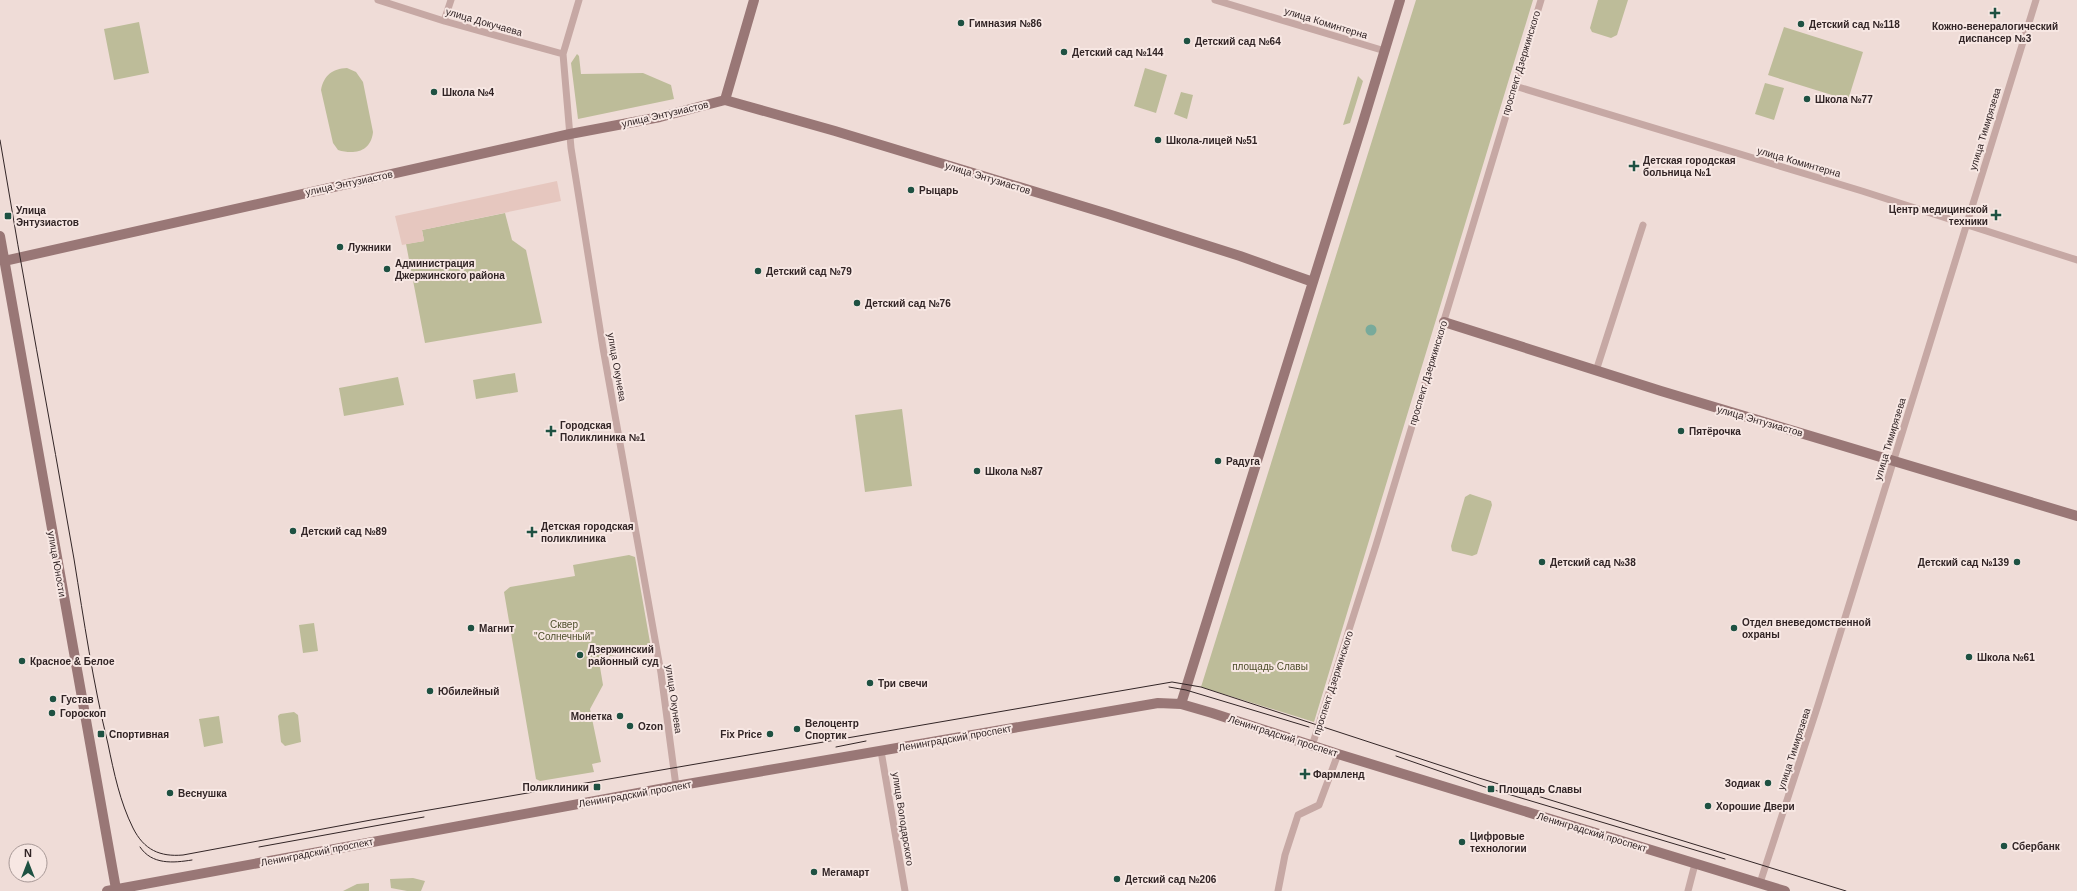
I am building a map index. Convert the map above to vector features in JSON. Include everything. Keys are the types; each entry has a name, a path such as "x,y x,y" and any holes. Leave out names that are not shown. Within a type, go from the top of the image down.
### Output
{"street":[{"name":"улица Докучаева","path":"378,0 444,21 562,54"},
{"path":"444,21 451,0"},
{"name":"улица Окунева","path":"579,0 562,54 570,134 603,348 661,673 676,786"},
{"path":"725,100 754,0"},
{"name":"улица Коминтерна","path":"1216,0 1385,51"},
{"path":"1181,704 1400,0"},
{"name":"проспект Дзержинского","path":"1312,746 1374,553 1541,0"},
{"name":"улица Тимирязева","path":"1760,884 1816,712 2036,0"},
{"name":"улица Коминтерна","path":"1515,86 1966,224 2077,260"},
{"name":"улица Энтузиастов","path":"2,262 570,134 660,117 725,100 836,131 1108,214 1240,256 1313,282"},
{"path":"1596,371 1643,225"},
{"name":"улица Юности","path":"0,236 2,262 113,890"},
{"name":"улица Энтузиастов","path":"1444,322 1596,371 2077,516"},
{"name":"Ленинградский проспект","path":"113,890 676,786 1158,703 1181,704 1312,746 1785,891"},
{"name":"улица Володарского","path":"881,751 905,891"},
{"path":"1278,891 1285,855 1298,814 1319,805 1338,754"},
{"path":"1688,891 1695,864"}],"green space":[{"name":"площадь Славы","path":"1416,0 1533,0 1314,722 1201,687"},
{"path":"1598,0 1628,0 1617,35 1611,38 1592,32 1590,28"},
{"path":"139,22 149,73 114,80 104,29"},
{"path":"1784,27 1863,52 1848,100 1768,75"},
{"path":"577,54 579,56 581,74 643,73 671,85 674,99 578,119 571,63"},
{"path":"347,68 356,72 363,82 373,132 372,139 369,144 365,148 356,152 338,150 333,143 321,90 324,80 333,71"},
{"path":"1145,68 1167,75 1156,113 1134,106"},
{"path":"1358,76 1363,81 1350,123 1343,125"},
{"path":"1765,83 1784,88 1774,120 1755,114"},
{"path":"1181,92 1193,95 1187,119 1174,114"},
{"path":"505,213 512,240 526,250 542,323 425,343 406,244 424,241 422,230"},
{"path":"515,373 518,392 476,399 473,380"},
{"path":"398,377 404,405 344,416 339,388"},
{"path":"902,409 912,486 865,492 855,415"},
{"path":"1470,494 1491,501 1492,505 1477,554 1472,556 1452,551 1451,546 1465,497"},
{"name":"Сквер \"Солнечный\"","path":"629,555 635,557 651,648 610,656 606,666 600,667 603,685 590,709 601,762 592,764 594,772 540,781 536,779 504,592 510,587 575,576 573,565"},
{"path":"314,623 318,651 303,653 299,625"},
{"path":"294,712 298,715 301,742 285,746 281,742 278,716 280,714"},
{"path":"219,716 223,743 204,747 199,719"},
{"path":"413,878 425,881 421,891 407,891 391,888 390,879"},
{"path":"369,883 369,891 343,891 357,884"}],"shaded area":[{"path":"557,181 561,201 422,230 424,241 402,245 395,216"}],"water":[{"path":"1369,325 1373,325 1375,326 1375,334 1369,335 1366,332 1366,328"}],"tram line":[{"path":"0,140 93,675 113,766 121,798 128,818 137,836 148,847 160,853 167,855 183,855 371,820 1172,682 1201,687 1479,778 1846,891"},
{"path":"1169,687 1186,690 1309,727"},
{"path":"836,747 866,741"},
{"path":"1396,756 1491,789 1725,859"},
{"path":"259,847 424,817"},
{"path":"140,847 145,853 157,860 170,862 192,860"}],"place":[{"name":"Кожно-венералогический диспансер №3","path":"1995,13"},
{"name":"Гимназия №86","path":"961,23"},
{"name":"Детский сад №118","path":"1801,24"},
{"name":"Детский сад №64","path":"1187,41"},
{"name":"Детский сад №144","path":"1064,52"},
{"name":"Школа №4","path":"434,92"},
{"name":"Школа №77","path":"1807,99"},
{"name":"Школа-лицей №51","path":"1158,140"},
{"name":"Детская городская больница №1","path":"1634,166"},
{"name":"Рыцарь","path":"911,190"},
{"name":"Центр медицинской техники","path":"1996,215"},
{"name":"Улица Энтузиастов","path":"8,216"},
{"name":"Лужники","path":"340,247"},
{"name":"Администрация Джержинского района","path":"387,269"},
{"name":"Детский сад №79","path":"758,271"},
{"name":"Детский сад №76","path":"857,303"},
{"name":"Городская Поликлиника №1","path":"551,431"},
{"name":"Пятёрочка","path":"1681,431"},
{"name":"Радуга","path":"1218,461"},
{"name":"Школа №87","path":"977,471"},
{"name":"Детский сад №89","path":"293,531"},
{"name":"Детская городская поликлиника","path":"532,532"},
{"name":"Детский сад №38","path":"1542,562"},
{"name":"Детский сад №139","path":"2017,562"},
{"name":"Магнит","path":"471,628"},
{"name":"Отдел вневедомственной охраны","path":"1734,628"},
{"name":"Дзержинский районный суд","path":"580,655"},
{"name":"Школа №61","path":"1969,657"},
{"name":"Красное & Белое","path":"22,661"},
{"name":"Три свечи","path":"870,683"},
{"name":"Юбилейный","path":"430,691"},
{"name":"Густав","path":"53,699"},
{"name":"Гороскоп","path":"52,713"},
{"name":"Монетка","path":"620,716"},
{"name":"Ozon","path":"630,726"},
{"name":"Велоцентр Спортик","path":"797,729"},
{"name":"Спортивная","path":"101,734"},
{"name":"Fix Price","path":"770,734"},
{"name":"Фармленд","path":"1305,774"},
{"name":"Зодиак","path":"1768,783"},
{"name":"Поликлиники","path":"597,787"},
{"name":"Площадь Славы","path":"1491,789"},
{"name":"Веснушка","path":"170,793"},
{"name":"Хорошие Двери","path":"1708,806"},
{"name":"Цифровые технологии","path":"1462,842"},
{"name":"Сбербанк","path":"2004,846"},
{"name":"Мегамарт","path":"814,872"},
{"name":"Детский сад №206","path":"1117,879"}]}
